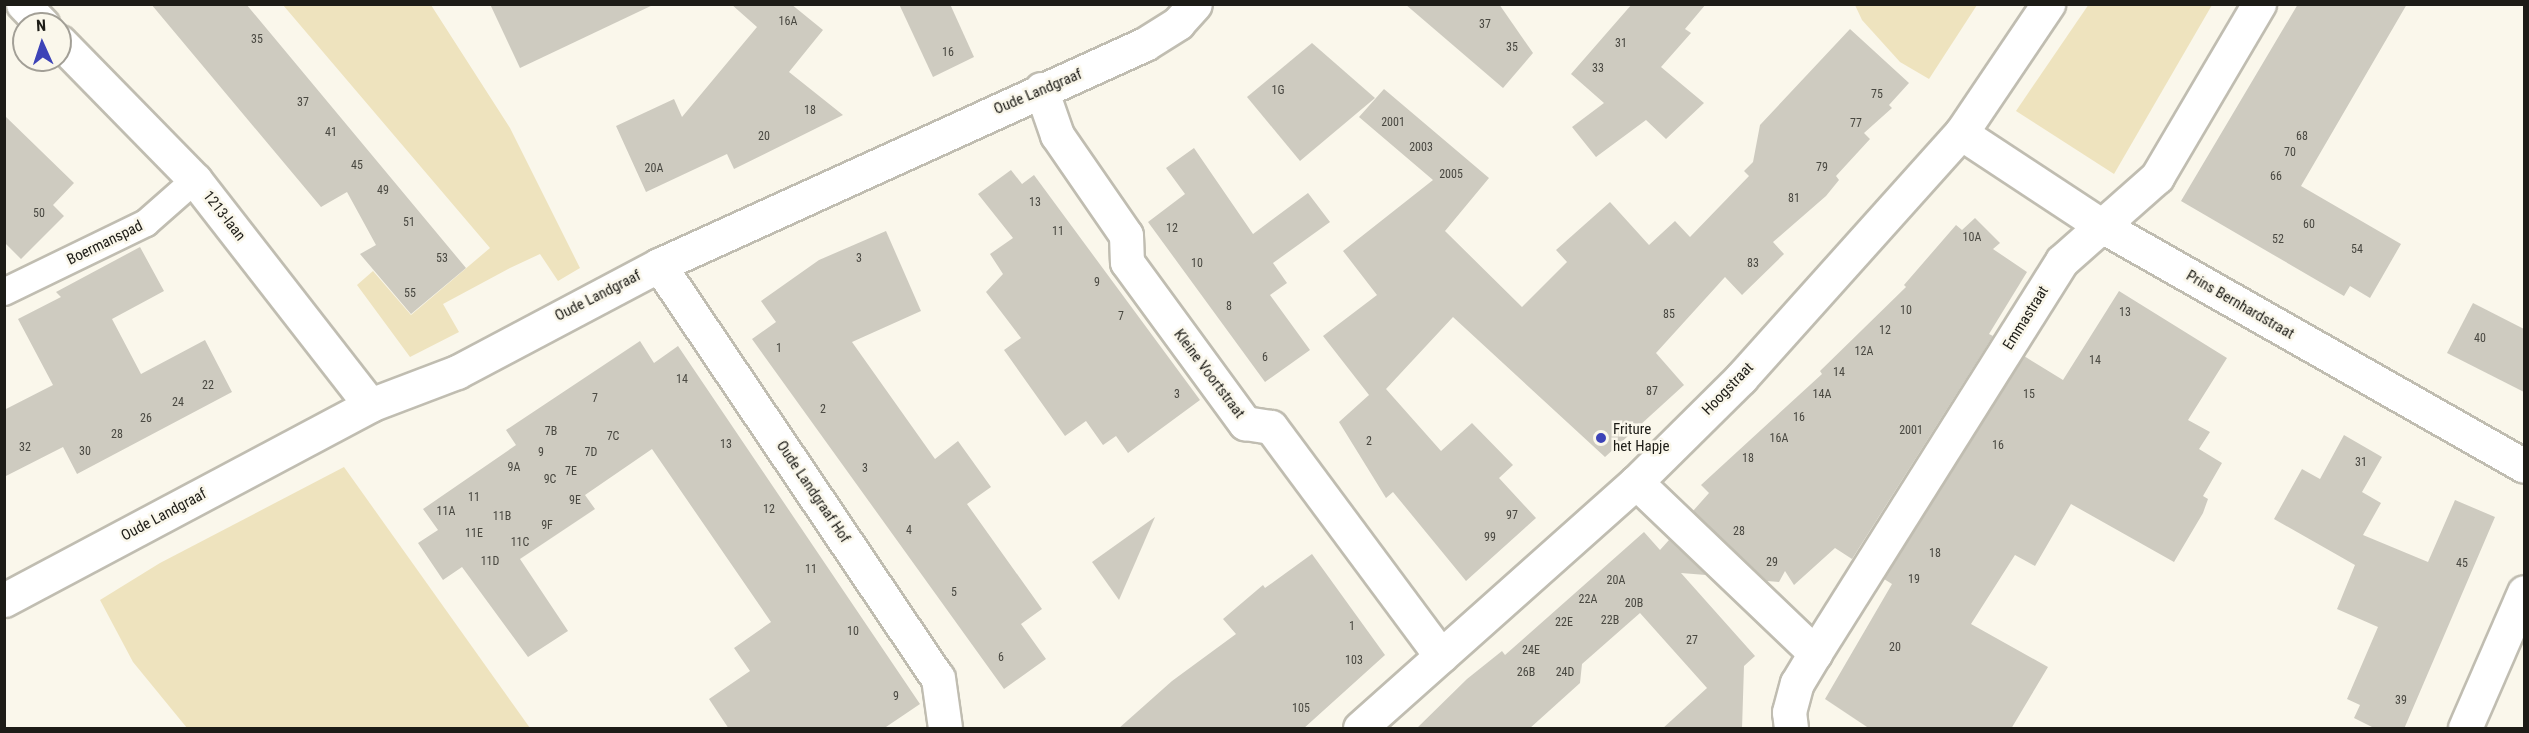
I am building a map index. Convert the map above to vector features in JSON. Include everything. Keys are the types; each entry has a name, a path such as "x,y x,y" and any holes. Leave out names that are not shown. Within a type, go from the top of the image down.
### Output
{"street":[{"name":"Oude Landgraaf","path":"4,600 370,405 457,372 659,265 1041,89 1145,44 1178,23 1195,4"},
{"name":"Hoogstraat","path":"1360,729 1636,482 1741,378 1961,133 2048,4"},
{"name":"Emmastraat","path":"1791,729 1789,712 1797,683 2062,261 2157,177 2259,4"},
{"name":"1213-laan","path":"72,54 195,180 370,405"},
{"name":"Kleine Voortstraat","path":"1041,89 1057,135 1126,235 1127,262 1245,423 1271,427 1441,656"},
{"name":"Prins Bernhardstraat","path":"1961,133 2102,226 2524,466"},
{"name":"Oude Landgraaf Hof","path":"659,265 938,678 945,729"},
{"path":"1636,482 1815,653"},
{"path":"2465,729 2524,591"}],"lane":[{"name":"Boermanspad","path":"4,292 146,223 195,180"}],"shaded area":[{"path":"2089,4 2212,5 2114,174 2016,111"},
{"path":"283,5 431,5 510,128 580,268 558,281 540,254 510,268 443,304 459,332 410,357 357,285 373,271 411,315 490,248"},
{"path":"1855,5 1977,5 1929,79 1900,62 1862,20"},
{"path":"344,467 530,728 187,728 133,662 100,600 160,563"}],"building":[{"path":"151,4 246,4 466,268 411,314 360,254 376,245 347,192 321,207"},
{"path":"490,4 655,4 520,68"},
{"path":"731,4 791,4 823,30 789,72 843,115 734,169 727,154 646,192 616,126 674,99 682,117 757,27"},
{"path":"899,4 950,4 974,57 933,77"},
{"path":"1405,4 1499,4 1533,53 1503,88"},
{"path":"1632,4 1706,4 1685,29 1691,33 1661,67 1704,103 1666,139 1646,120 1596,157 1572,127 1604,103 1571,74"},
{"path":"2298,4 2407,4 2301,186 2401,244 2370,298 2350,286 2344,296 2181,201"},
{"path":"1850,29 1909,83 1889,105 1892,108 1864,133 1870,139 1836,176 1839,180 1826,196 1773,242 1784,254 1742,295 1725,277 1656,353 1684,385 1605,457 1453,317 1386,389 1441,451 1472,423 1513,465 1499,478 1536,518 1466,581 1393,492 1386,498 1339,422 1369,395 1323,336 1377,295 1343,251 1433,180 1359,117 1384,89 1489,178 1445,231 1522,307 1567,262 1556,250 1610,202 1649,245 1675,221 1690,237 1749,176 1744,171 1753,162 1760,125"},
{"path":"1312,43 1375,98 1300,161 1247,97"},
{"path":"4,115 74,183 53,205 64,216 21,259 4,242"},
{"path":"1194,148 1253,234 1308,193 1330,222 1273,263 1287,283 1270,295 1310,350 1265,382 1148,222 1185,194 1166,168"},
{"path":"1011,170 1022,184 1034,175 1200,400 1128,453 1116,436 1103,445 1086,421 1065,436 1004,350 1021,338 986,292 1003,274 990,254 1013,238 978,194"},
{"path":"1975,218 2000,243 1993,249 2027,272 1989,334 1993,336 1852,559 1835,548 1794,585 1785,571 1779,582 1767,581 1693,511 1709,493 1701,485 1822,374 1820,371 1906,287 1904,285 1956,225 1962,230"},
{"path":"886,231 921,311 852,342 935,459 958,441 991,487 967,504 1042,609 1021,624 1046,659 1004,689 752,339 776,322 761,301 819,260"},
{"path":"140,247 164,291 112,319 141,374 205,340 232,392 77,474 63,447 4,477 4,410 53,385 18,319 61,297 56,292"},
{"path":"2119,291 2227,358 2188,420 2210,432 2199,449 2222,463 2203,496 2208,499 2203,513 2174,562 2071,504 2035,566 2015,555 1971,624 2048,667 2011,729 1870,729 1825,699 1892,584 1884,579 2024,356 2063,380"},
{"path":"2473,303 2524,329 2524,392 2447,353"},
{"path":"640,341 654,363 678,346 920,704 883,729 729,729 709,699 750,671 734,648 771,622 652,449 585,495 595,509 520,559 568,631 528,657 462,567 443,580 418,543 438,530 423,509 516,445 506,430"},
{"path":"2344,435 2382,457 2362,492 2381,503 2363,535 2428,562 2455,500 2495,517 2404,729 2376,729 2354,718 2360,705 2347,699 2378,627 2337,609 2355,565 2274,519 2302,469 2320,479"},
{"path":"1155,517 1119,600 1092,562"},
{"path":"1644,532 1660,550 1669,540 1706,575 1681,573 1755,656 1744,666 1742,729 1662,729 1707,688 1640,613 1582,664 1580,683 1529,729 1416,729 1467,679 1502,651 1505,655"},
{"path":"1312,554 1385,655 1303,729 1118,729 1172,681 1236,634 1223,619 1263,585 1265,588"}],"place":[{"name":"Friture het Hapje","path":"1601,438"}]}
